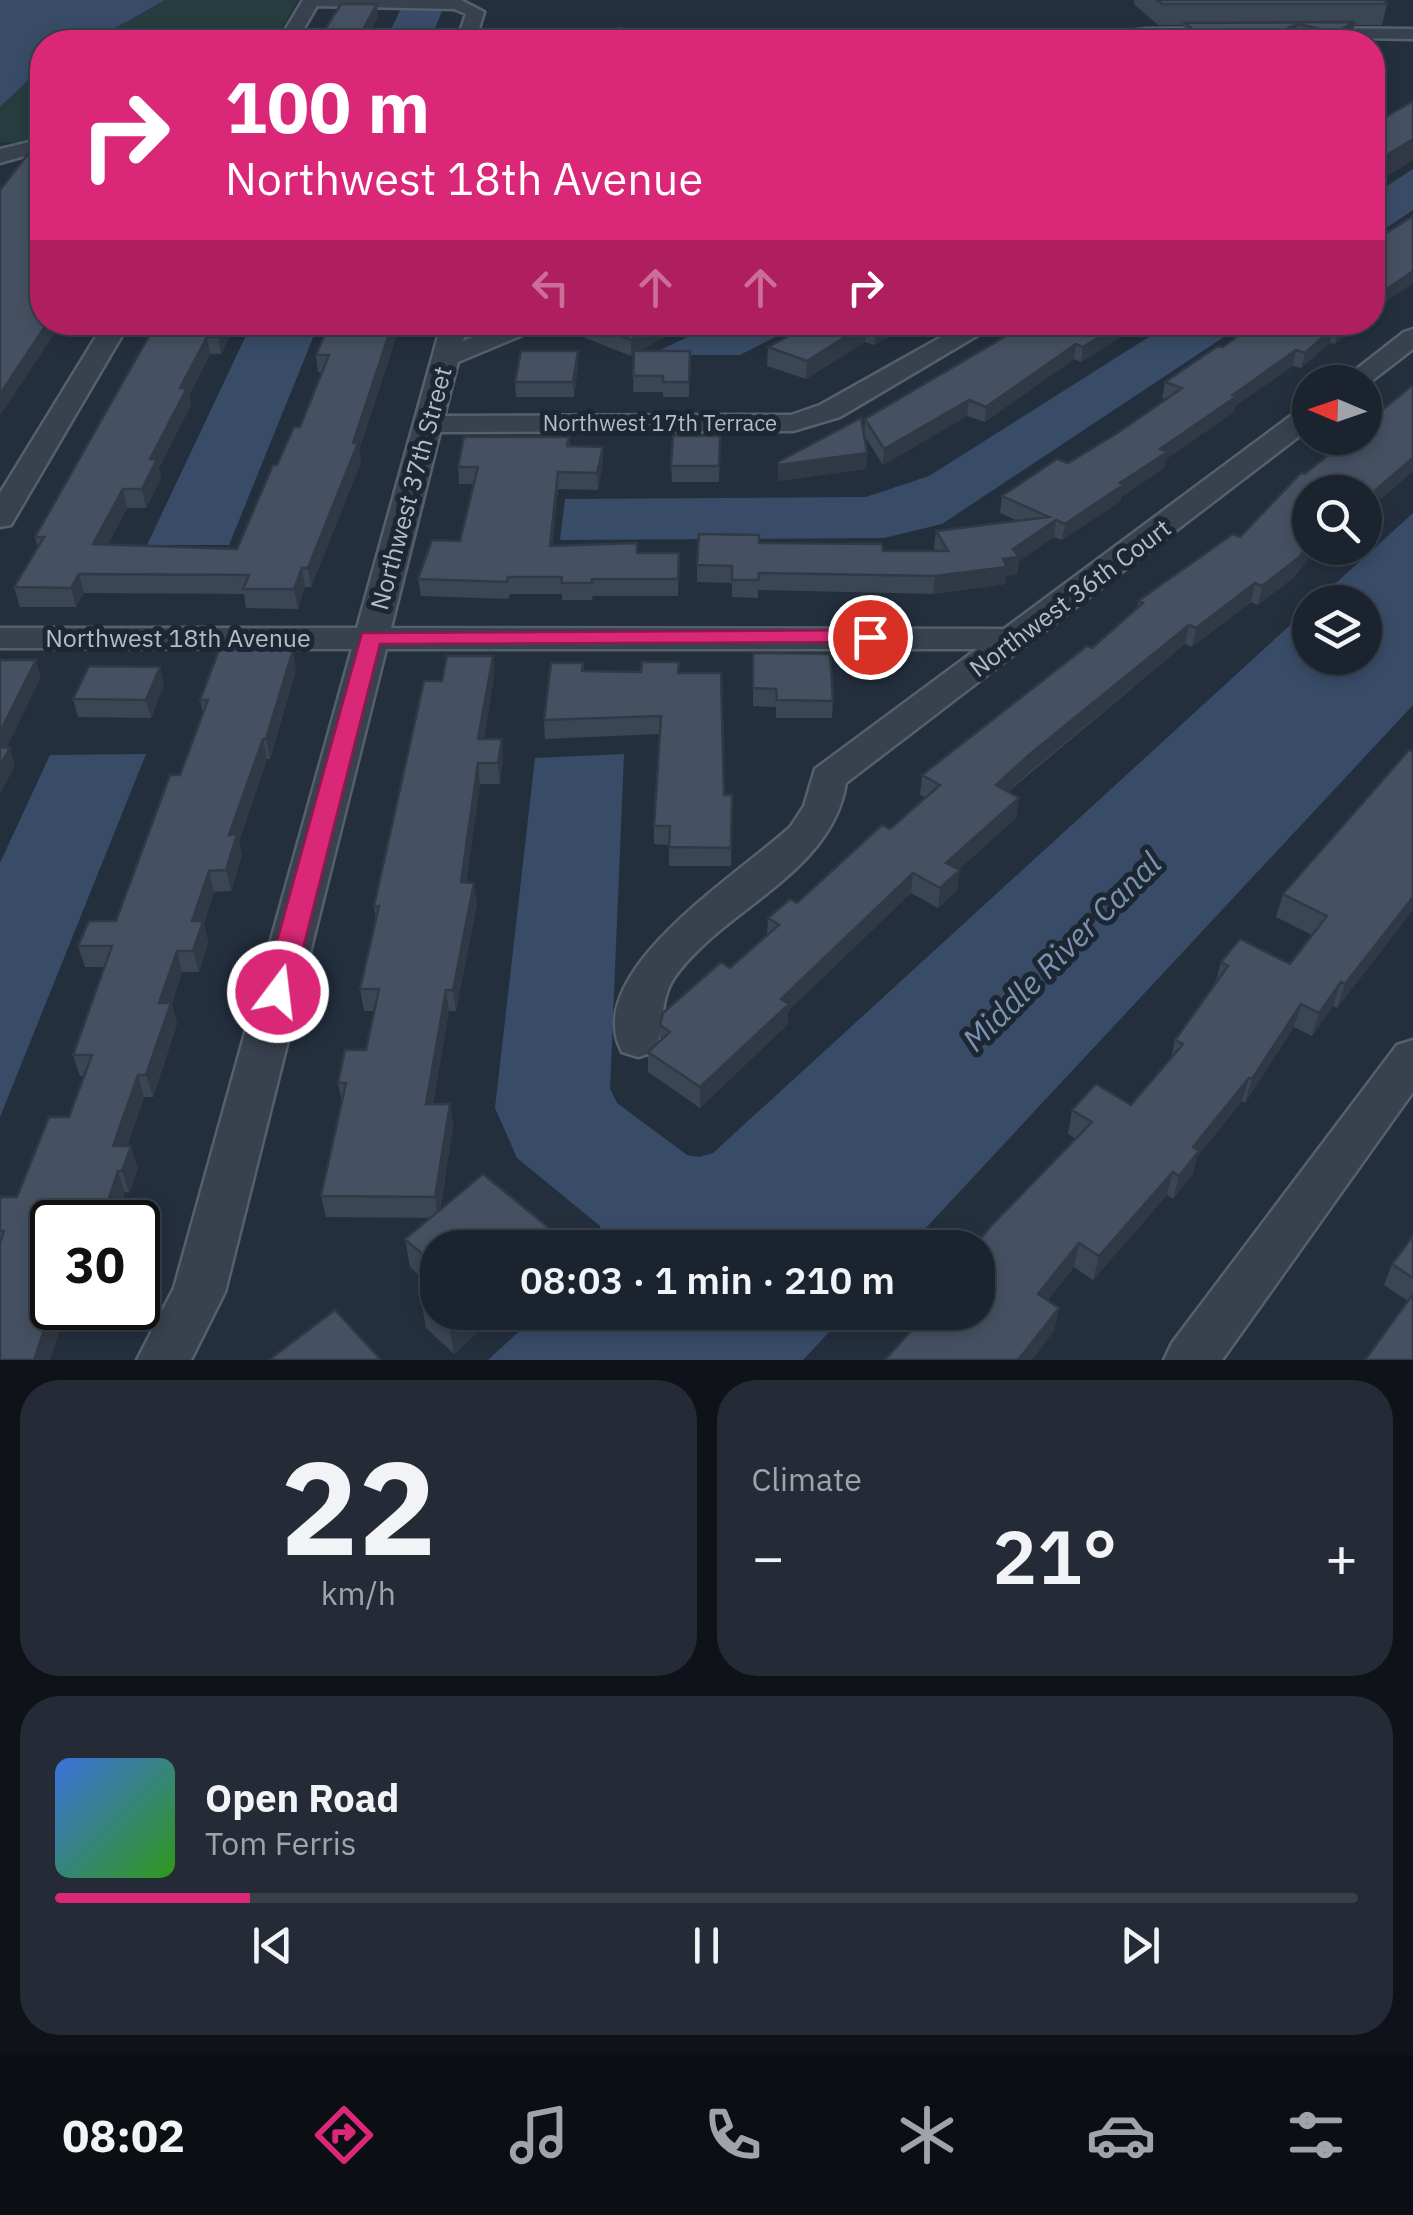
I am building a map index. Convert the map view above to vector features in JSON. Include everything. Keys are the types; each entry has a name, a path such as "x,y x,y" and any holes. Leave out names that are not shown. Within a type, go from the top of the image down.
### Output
{"street":[{"path":"293,30 310,2 466,8 476,15 470,30"},
{"path":"1385,34 1413,34"},
{"path":"0,518 110,335"},
{"name":"Northwest 17th Terrace","path":"427,424 793,422 830,411 965,335"},
{"path":"1376,365 1413,337"},
{"name":"Northwest 37th Street","path":"164,1360 200,1292 450,340"},
{"name":"Northwest 36th Court","path":"638,1040 641,1001 656,971 685,938 742,894 821,817 830,797 828,778 1292,430"},
{"name":"Northwest 18th Avenue","path":"0,638 1016,639"},
{"path":"1191,1360 1413,1057"}],"green space":[{"path":"165,0 298,0 281,30 110,30"},
{"path":"30,78 30,142 0,142 0,107"}],"water":[{"path":"0,0 165,0 110,30 30,30 30,78 0,107"},
{"path":"405,0 446,0 435,30 391,30"},
{"path":"1413,169 1413,210 1385,229 1385,187"},
{"path":"246,335 314,335 229,545 147,545"},
{"path":"692,335 779,335 740,355 656,352"},
{"path":"1152,335 1227,335 942,524 884,538 560,540 565,499 866,497 929,476"},
{"name":"Middle River Canal","path":"1413,513 1413,705 924,1230 600,1230 517,1158 495,1108 535,758 624,754 610,1089 617,1103 687,1155 699,1157 713,1153 1292,623 1292,675 1382,675 1382,585 1334,585 1356,565 1382,565 1382,541"},
{"path":"146,754 0,1117 0,863 50,755"},
{"path":"520,1330 831,1330 803,1360 488,1360"}],"building":[{"path":"1157,0 1384,0 1387,4 1162,4"},
{"path":"341,4 377,4 363,30 325,30"},
{"path":"1355,22 1339,30 1298,24 1283,30 1193,30 1185,23"},
{"path":"1413,101 1413,139 1385,156 1385,117"},
{"path":"28,154 30,335 39,335 0,394 0,190"},
{"path":"1413,216 1413,271 1385,290 1385,234"},
{"path":"150,335 219,335 207,337 180,388 187,388 150,459 157,459 142,489 123,489 93,544 237,549 273,465 277,465 294,427 300,427 329,355 316,355 324,335 389,335 353,443 358,443 308,568 302,568 294,589 243,589 249,575 79,574 71,588 14,587 44,537 35,537"},
{"path":"791,335 848,335 807,361 768,347"},
{"path":"1008,335 1102,335 1083,347 1076,344 986,407 969,400 884,449 865,419"},
{"path":"1239,335 1325,335 1305,353 1296,350 1160,449 1167,452 1120,483 1123,485 1065,524 1056,520 1013,549 1019,557 1003,559 1007,567 935,576 759,573 759,580 732,580 732,566 697,565 699,534 759,535 759,543 882,544 883,551 948,551 936,531 1049,517 1002,496 1057,459 1068,463 1119,432 1182,388 1165,382 1218,346 1223,347"},
{"path":"521,351 578,351 573,382 515,382"},
{"path":"634,351 690,351 689,382 663,382 663,376 633,376"},
{"path":"1413,385 1413,458 1382,484 1382,475 1299,475 1328,455 1382,455 1382,410"},
{"path":"861,418 867,453 779,465 778,462"},
{"path":"673,436 720,436 719,466 671,466"},
{"path":"464,437 569,437 567,446 603,447 597,473 558,472 550,546 637,543 637,553 679,553 678,579 561,583 562,577 508,577 507,582 418,579 432,540 460,541 478,467 458,467"},
{"path":"1292,482 1292,563 1262,586 1255,583 1196,628 1189,625 996,785 1019,798 946,863 960,870 940,888 913,873 781,999 789,1004 700,1087 648,1052 670,1032 660,1025 663,1013 721,962 730,968 779,925 768,918 790,899 797,903 882,825 890,829 940,785 922,775 1087,646 1092,648 1143,603 1138,601 1233,534 1240,537"},
{"path":"219,650 293,650 266,739 229,835 237,834 226,870 209,871 192,921 203,921 193,951 177,951 159,1003 171,1003 146,1075 138,1075 113,1146 131,1146 122,1171 118,1171 108,1200 30,1200 30,1330 44,1330 34,1360 0,1360 0,1243 4,1231 0,1231 0,1197 17,1197 49,1117 69,1117 92,1055 73,1055 112,946 78,946 89,921 116,921 170,775 180,775 208,700 200,700"},
{"path":"753,653 830,654 833,701 777,700 776,689 753,688"},
{"path":"447,656 493,656 478,739 502,739 498,763 478,763 461,882 474,883 453,990 446,990 426,1104 450,1104 435,1197 321,1196 346,1083 338,1083 345,1050 366,1050 379,989 360,989 379,906 374,906 424,681 442,681"},
{"path":"0,660 36,660 0,732"},
{"path":"642,662 679,662 678,673 721,673 724,795 732,795 731,848 669,847 670,826 654,826 661,716 544,720 551,663 583,663 582,671 641,672"},
{"path":"89,666 160,667 146,700 73,699"},
{"path":"0,747 10,748 0,765"},
{"path":"1409,750 1413,752 1413,897 1319,1013 1301,1004 1252,1079 1193,1147 1199,1151 1179,1176 1173,1172 1099,1256 1079,1243 1038,1294 1059,1308 1018,1360 885,1360 912,1330 995,1330 995,1230 988,1230 1092,1122 1072,1110 1096,1084 1131,1105 1183,1044 1175,1040 1228,966 1221,962 1240,939 1290,964 1327,916 1283,894"},
{"path":"483,1174 552,1230 420,1230 420,1252 405,1239"},
{"path":"1413,1236 1413,1278 1392,1264"},
{"path":"1413,1294 1413,1360 1365,1360"},
{"path":"335,1310 381,1360 269,1360"}],"route":[{"path":"278,992 370,638 870,637"}]}
